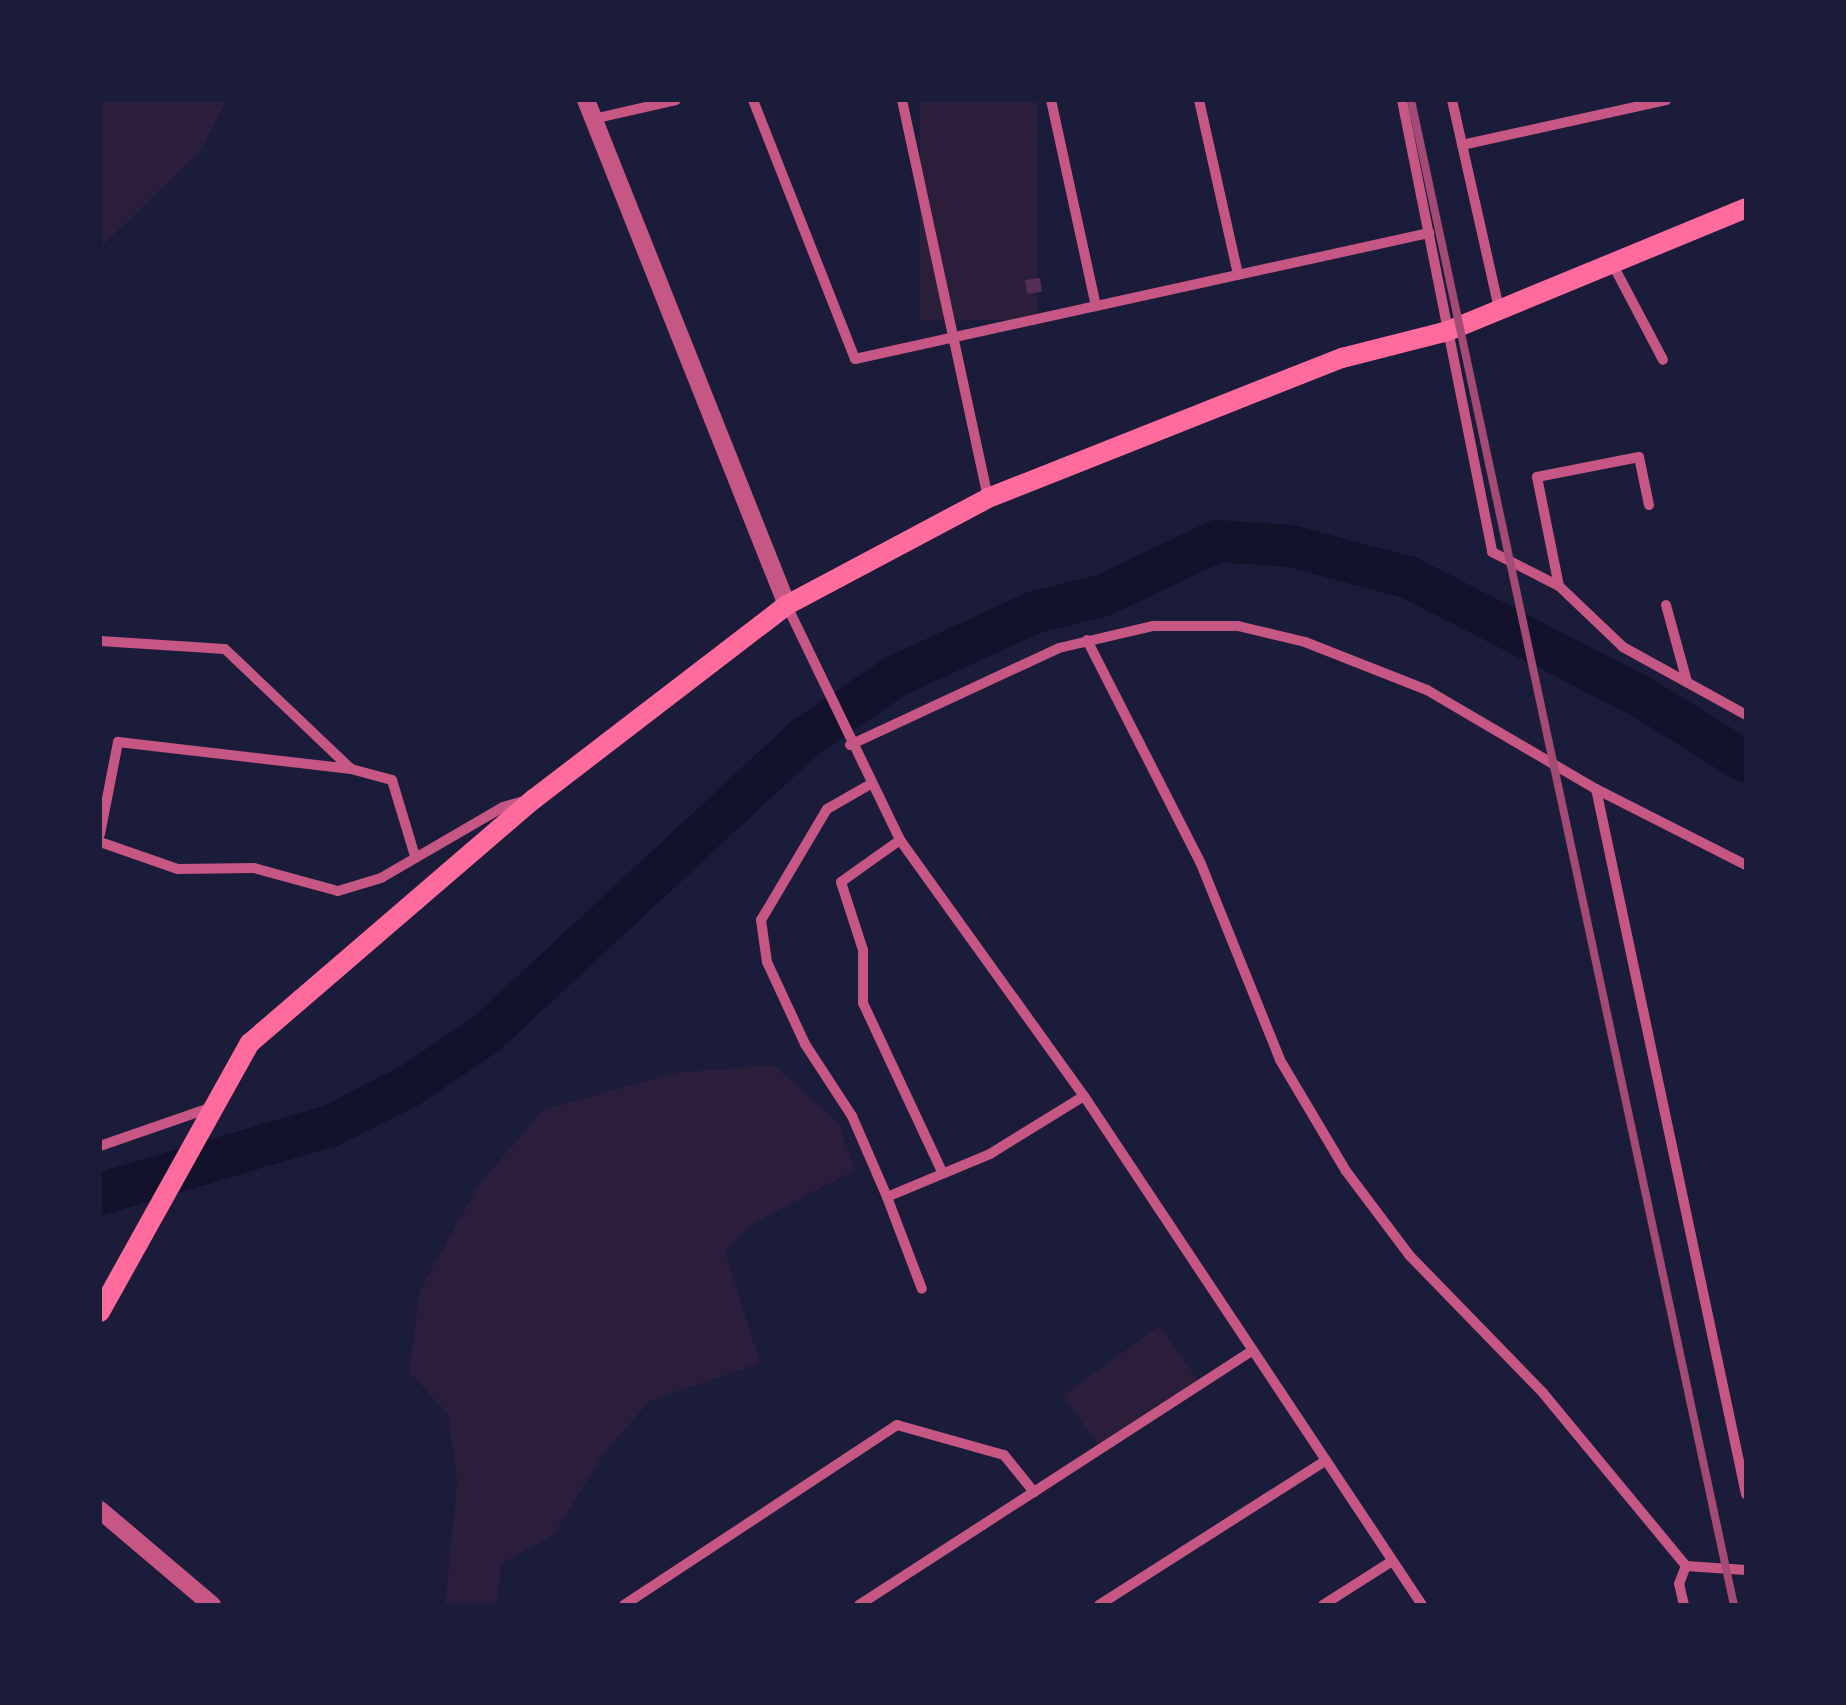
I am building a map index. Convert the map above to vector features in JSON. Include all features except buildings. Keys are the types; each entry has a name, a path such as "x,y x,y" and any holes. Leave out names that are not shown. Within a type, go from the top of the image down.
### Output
{"main road":[{"path":"100,1312 210,1108 250,1044 292,1001 534,799 786,606 988,498 1342,358 1448,330 1613,266 1746,208"}],"street":[{"path":"586,100 786,606 869,785 900,840 1084,1096 1422,1605"},
{"path":"593,119 676,100"},
{"path":"753,100 855,359 1430,233"},
{"path":"902,100 988,498"},
{"path":"1051,100 1096,306"},
{"path":"1199,100 1238,275"},
{"path":"1402,100 1492,552 1559,586 1623,647 1746,715"},
{"path":"1452,100 1500,310"},
{"path":"1462,145 1666,100"},
{"path":"1613,266 1663,360"},
{"path":"1559,586 1537,476 1638,456 1649,504"},
{"path":"1666,605 1687,682"},
{"path":"850,745 1013,666 1087,640 1190,623 1305,642 1426,690 1596,789 1746,865"},
{"path":"1087,640 1201,864 1280,1060 1346,1171 1410,1256 1543,1393 1686,1566 1746,1570"},
{"path":"100,641 225,649 351,768"},
{"path":"100,834 118,742 351,768 392,780 415,856"},
{"path":"869,785 827,809 761,920 767,962 805,1044 852,1116 922,1288"},
{"path":"1596,789 1746,1494"},
{"path":"100,842 178,869 254,868 338,891 382,878 503,807 534,799"},
{"path":"900,840 842,882 863,950 863,1004 942,1172"},
{"path":"886,1196 990,1154 1084,1096"},
{"path":"100,1146 210,1108"},
{"path":"860,1605 1251,1351"},
{"path":"624,1605 898,1426 1004,1456 1034,1492"},
{"path":"1099,1605 1325,1461"},
{"path":"100,1510 212,1605"},
{"path":"1323,1605 1392,1560"},
{"path":"1684,1605 1680,1584 1686,1566"}],"shaded area":[{"path":"100,100 227,100 200,151 100,248"},
{"path":"920,100 1037,100 1037,320 920,320"},
{"path":"774,1065 839,1124 855,1170 750,1225 725,1251 760,1363 650,1401 606,1450 553,1535 501,1564 497,1605 445,1605 457,1482 448,1414 409,1372 420,1290 478,1186 543,1110 674,1073"},
{"path":"1159,1326 1200,1383 1104,1453 1063,1396"}],"waterway":[{"path":"100,1194 330,1126 409,1086 486,1034 806,737 896,676 1035,612 1104,595 1217,541 1290,546 1410,578 1640,696 1746,762"}],"railway":[{"path":"1411,100 1734,1605"}]}
